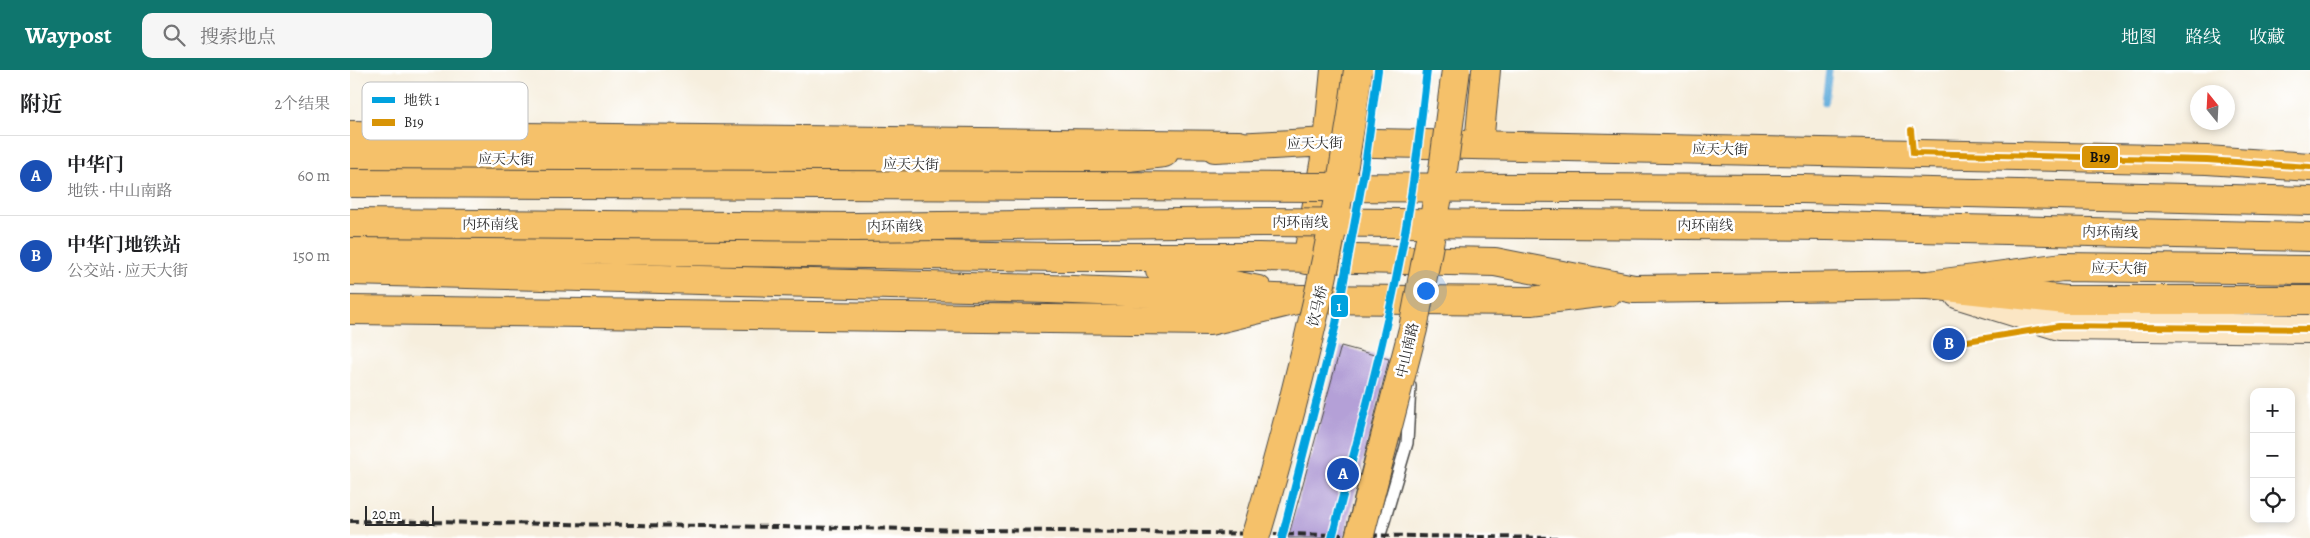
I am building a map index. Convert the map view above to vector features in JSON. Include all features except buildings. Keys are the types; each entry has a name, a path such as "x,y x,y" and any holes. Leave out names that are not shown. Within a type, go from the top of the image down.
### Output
{"main road":[{"path":"1307,260 1328,142 1335,70"},
{"name":"饮马桥","path":"1255,538 1286,434 1322,285 1338,206 1358,70"},
{"path":"1479,144 1486,70"},
{"path":"528,137 1239,146"},
{"name":"应天大街","path":"350,158 1048,166 1239,146 1328,142 2207,160 2310,167"},
{"path":"350,183 1792,189 2310,201"},
{"name":"内环南线","path":"350,223 856,227 1291,222 1827,226 2310,237"},
{"name":"应天大街","path":"350,246 1494,262 1634,289"},
{"path":"1059,257 1175,272 1301,299"},
{"name":"应天大街","path":"350,310 1210,321 1301,299 1531,301 1634,289 1929,285 2063,267 2310,270"},
{"path":"350,271 1048,288 1301,299"},
{"path":"1929,285 2066,300 2310,300"},
{"name":"中山南路","path":"1359,538 1413,329"}],"street":[{"name":"应天大街","path":"1929,285 2059,326 2310,329"}],"lane":[{"path":"1379,538 1406,443 1413,329 1443,170 1456,70"}],"waterway":[{"path":"1825,102 1829,70"}],"railway":[{"path":"350,521 1557,538"}],"metro line":[{"name":"1","path":"1282,538 1336,324 1365,166 1378,70"},
{"name":"1","path":"1332,538 1369,397 1394,290 1413,185 1427,70"}],"transit line":[{"name":"B19","path":"1911,130 1913,153 2207,160 2310,167"},
{"name":"B19","path":"1949,344 2059,326 2310,329"}],"place":[{"name":"中华门地铁站","path":"1949,344"},
{"name":"中华门","path":"1343,474"}]}
